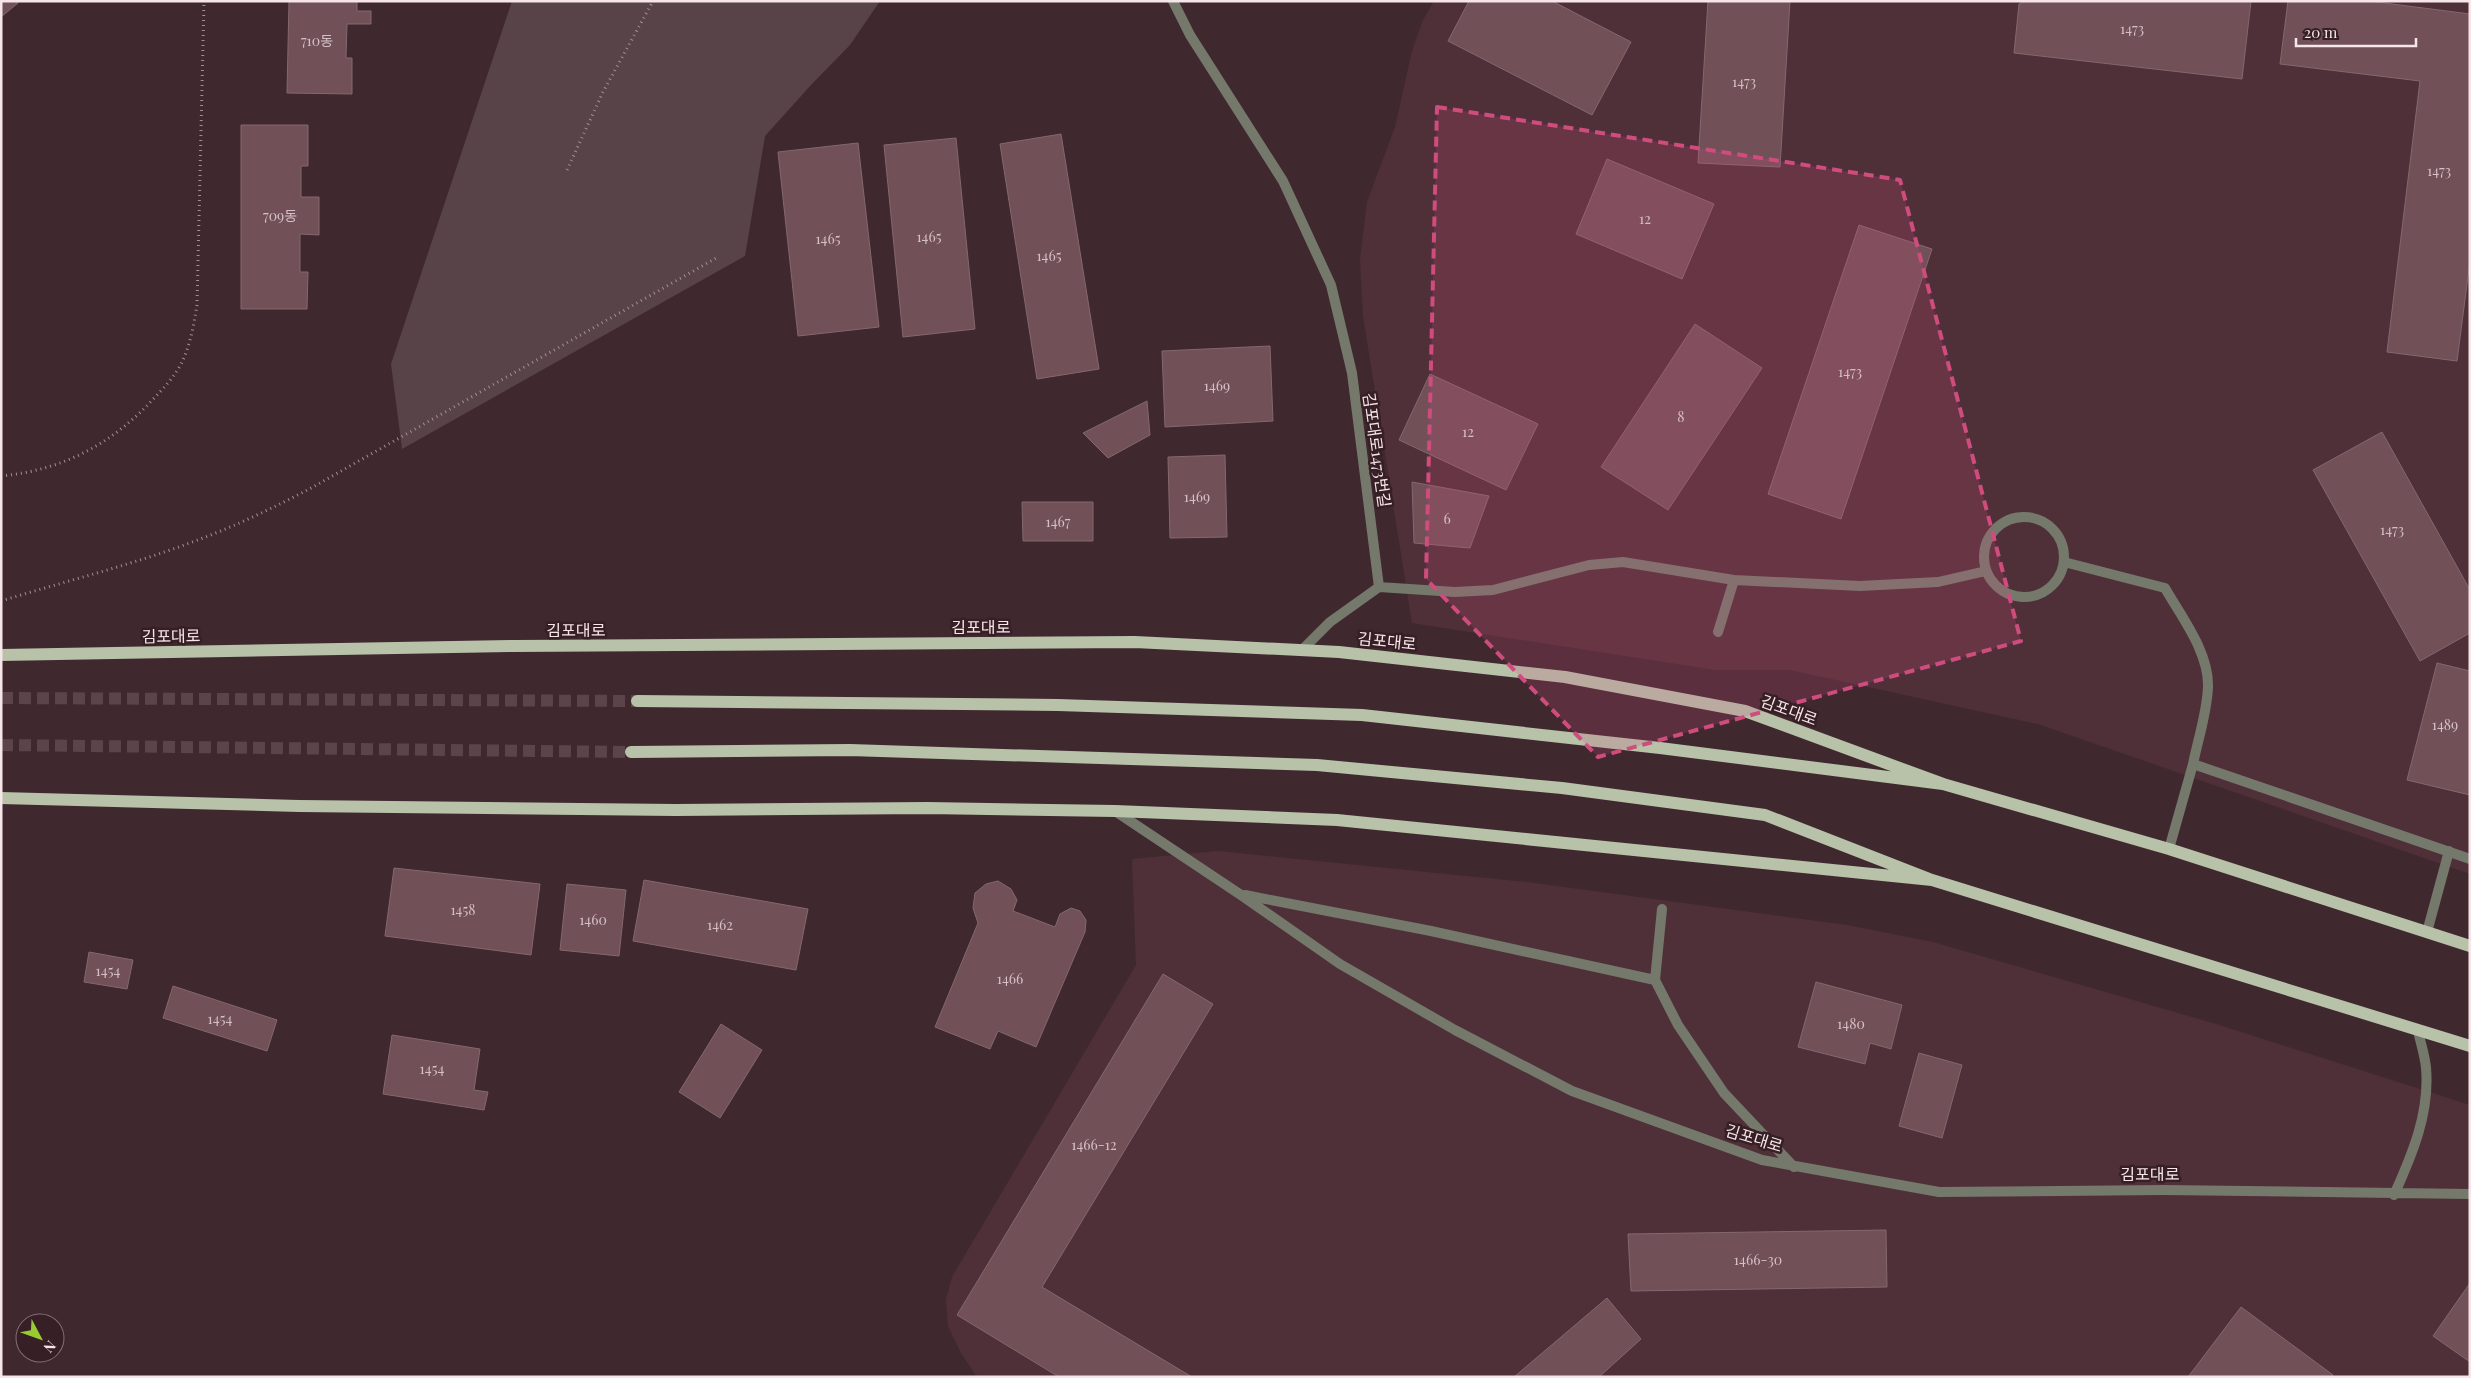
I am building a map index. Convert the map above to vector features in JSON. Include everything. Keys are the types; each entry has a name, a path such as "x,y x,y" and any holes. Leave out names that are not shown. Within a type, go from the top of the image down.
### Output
{"main road":[{"name":"김포대로","path":"1,655 524,646 1136,642 1302,650 1565,678 1745,711 1943,784 2168,849 2470,946"},
{"name":"김포대로","path":"637,701 1058,704 1362,715 1660,748 1943,784"},
{"path":"631,752 850,750 1317,765 1552,787 1765,815 1932,880 2470,1046"},
{"path":"1,798 299,806 676,810 928,808 1337,820 1932,880"}],"lane":[{"name":"김포대로1473번길","path":"1173,1 1190,35 1283,181 1331,285 1352,373 1379,587"},
{"path":"2013,518 2026,518 2039,520 2050,527 2064,549 2064,562 2061,574 2053,585 2042,593 2029,598 2016,597 2003,591 1993,583 1986,571 1984,558 1986,545 2001,524 2013,518"},
{"path":"1302,650 1330,622 1379,587 1455,592 1493,590 1589,565 1623,562 1734,580 1860,586 1938,582 1986,571"},
{"path":"2064,562 2165,588 2200,651 2206,668 2208,686 2206,705 2193,764 2168,849"},
{"path":"1718,632 1734,580"},
{"path":"2193,764 2470,859"},
{"name":"김포대로","path":"1115,812 1241,894 1340,964 1455,1030 1572,1091 1762,1160 1939,1192 2164,1190 2394,1195 2470,1194"},
{"path":"2426,932 2448,851"},
{"path":"1241,894 1431,931 1656,980"},
{"path":"1662,909 1656,980 1678,1025 1724,1093 1794,1167"},
{"path":"2394,1195 2412,1156 2426,1099 2426,1068 2418,1030"}],"path":[{"path":"1,476 21,474 60,464 118,434 165,386 183,361 192,335 197,304 204,1"},
{"path":"567,170 603,92 653,1"},
{"path":"1,601 145,558 256,517 313,487 718,256"}],"highlighted area":[{"path":"1437,107 1900,180 2021,641 1598,757 1426,579"}],"shaded area":[{"path":"512,1 880,1 850,45 765,136 745,256 402,449 391,364"},
{"path":"1434,1 2470,1 2470,874 2038,724 1790,670 1715,670 1412,623 1363,316 1360,259 1367,202 1395,127 1412,51 1423,20"},
{"path":"1218,851 1527,882 1847,925 1933,942 2216,1024 2470,1105 2470,1377 977,1377 961,1353 948,1326 946,1300 952,1277 1136,965 1132,859"}],"building":[{"path":"1,1 17,1 18,3 1,17"},
{"path":"289,1 357,1 357,11 371,11 371,24 347,24 346,58 352,58 352,94 287,93"},
{"path":"1469,1 1552,1 1631,42 1592,115 1448,41"},
{"path":"1708,1 1790,1 1780,167 1698,163"},
{"path":"2027,1 2251,1 2242,79 2014,53 2019,4"},
{"path":"2288,1 2369,1 2470,14 2470,261 2457,361 2387,352 2420,81 2280,64"},
{"path":"241,125 308,125 308,166 301,166 301,197 319,197 319,235 300,234 300,272 308,272 307,309 241,309"},
{"path":"1061,134 1099,369 1037,379 1000,144"},
{"path":"956,138 975,329 903,337 884,145"},
{"path":"858,143 879,327 798,336 778,152"},
{"path":"1607,159 1714,204 1682,279 1576,234"},
{"path":"1859,225 1932,249 1841,519 1768,494"},
{"path":"1695,324 1762,368 1668,510 1601,467"},
{"path":"1270,346 1273,421 1165,427 1162,351"},
{"path":"1430,374 1538,424 1506,490 1399,440"},
{"path":"1147,401 1150,435 1108,458 1083,433"},
{"path":"2382,432 2470,590 2470,633 2420,661 2313,470"},
{"path":"1225,455 1227,537 1170,538 1168,457"},
{"path":"1412,482 1489,496 1470,548 1414,543"},
{"path":"1022,502 1093,502 1093,541 1023,541"},
{"path":"2437,663 2470,671 2470,795 2407,780"},
{"path":"394,868 540,884 531,955 385,936"},
{"path":"644,880 808,909 796,970 633,941"},
{"path":"998,881 1011,889 1017,900 1013,911 1055,927 1060,914 1071,908 1080,911 1086,920 1085,932 1036,1047 998,1031 990,1049 935,1027 978,923 973,908 975,893 986,884"},
{"path":"567,884 626,890 619,956 560,950"},
{"path":"89,952 133,960 127,989 84,982"},
{"path":"1163,974 1213,1004 1042,1287 1192,1377 1059,1377 957,1315"},
{"path":"1816,982 1902,1005 1891,1049 1870,1043 1865,1064 1798,1047"},
{"path":"173,986 277,1020 267,1051 163,1018"},
{"path":"721,1024 762,1050 720,1118 679,1092"},
{"path":"392,1035 480,1049 474,1090 488,1092 484,1110 383,1094"},
{"path":"1919,1053 1962,1065 1942,1138 1899,1126"},
{"path":"1886,1230 1887,1287 1631,1291 1628,1234"},
{"path":"2470,1283 2470,1362 2433,1336"},
{"path":"1607,1298 1641,1339 1599,1377 1514,1377"},
{"path":"2241,1307 2333,1375 2331,1377 2188,1377"}],"tunnel":[{"path":"1,698 637,701"},
{"path":"1,745 631,752"}]}
